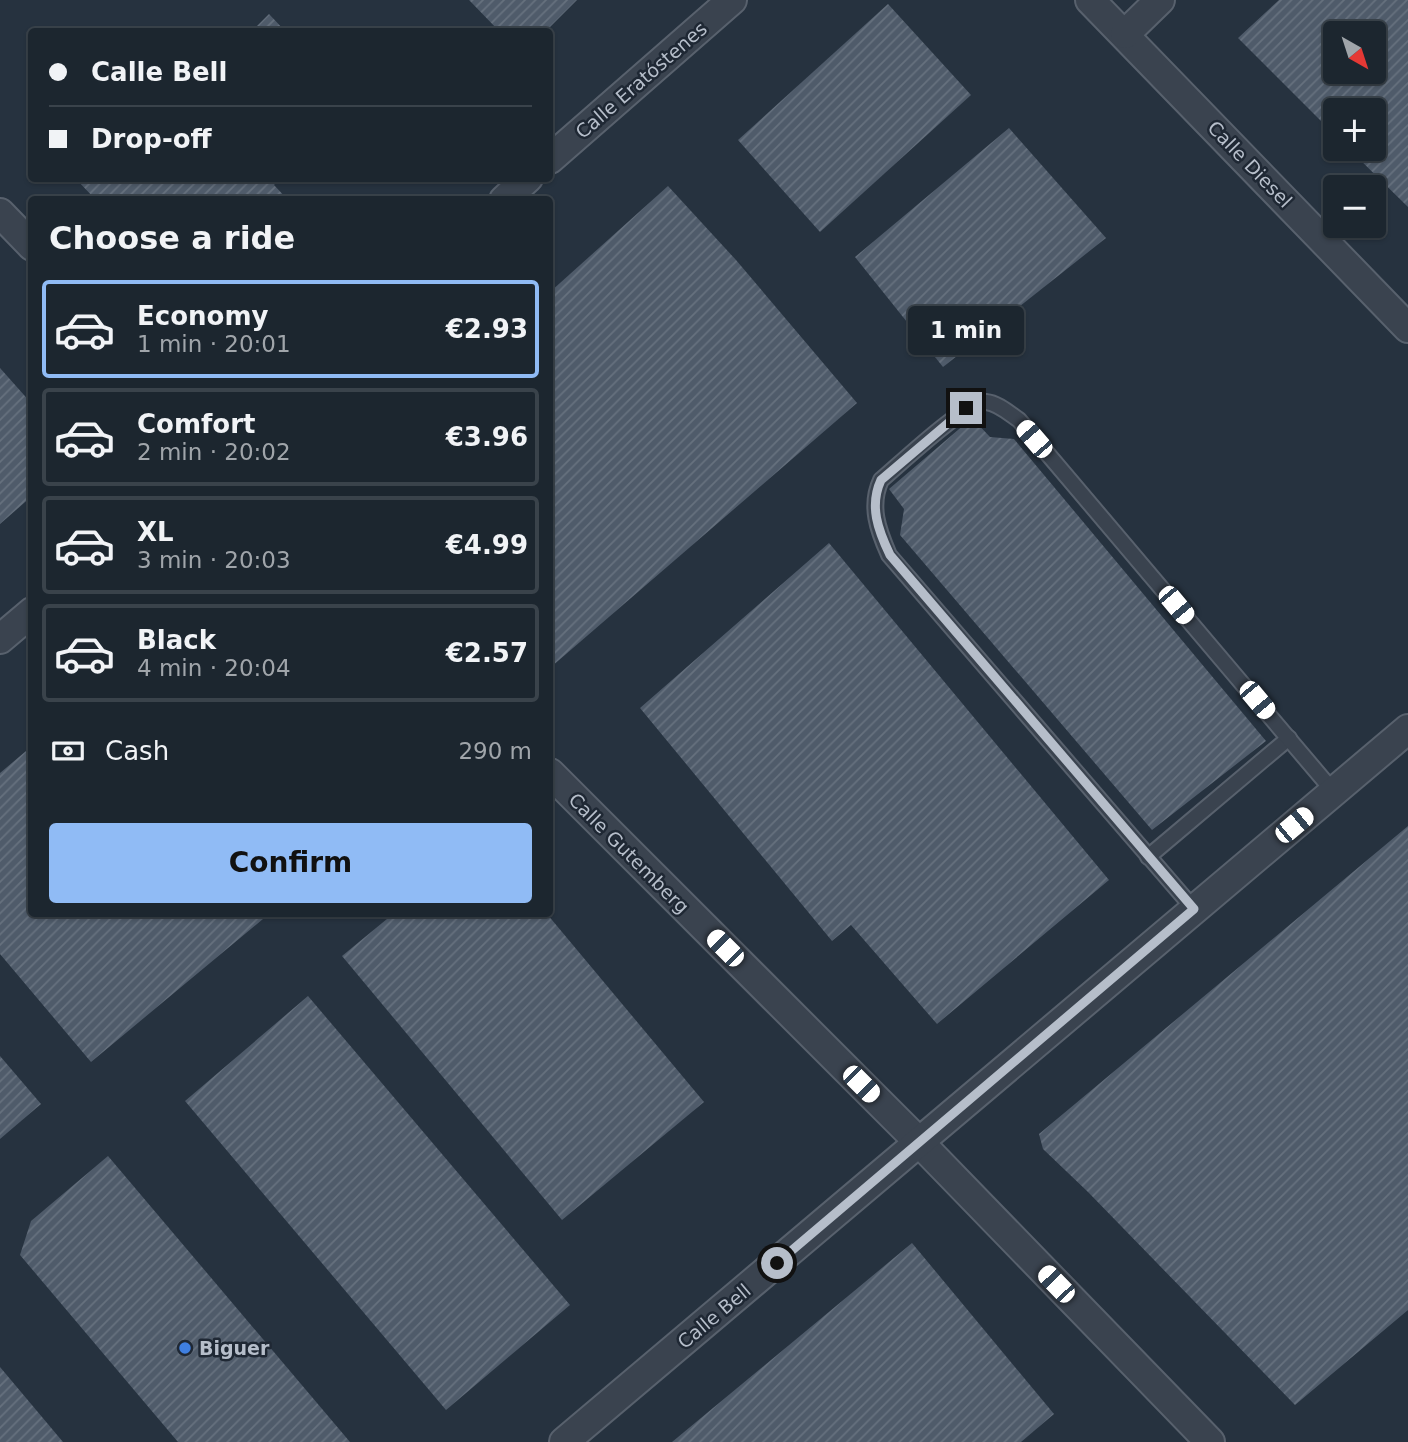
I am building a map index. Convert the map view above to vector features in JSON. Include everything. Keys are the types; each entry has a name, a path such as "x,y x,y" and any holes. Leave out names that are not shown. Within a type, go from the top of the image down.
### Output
{"street":[{"name":"Calle Eratóstenes","path":"553,156 732,0"},
{"name":"Calle Diesel","path":"1090,0 1408,328"},
{"path":"1125,34 1160,0"},
{"path":"508,196 524,182"},
{"path":"0,213 28,242"},
{"path":"0,639 28,615"},
{"name":"Calle Bell","path":"564,1442 1408,729"},
{"name":"Calle Gutemberg","path":"553,776 920,1143 1210,1442"}],"lane":[{"path":"1194,909 890,555 882,539 875,517 874,494 881,480 966,408 985,402 1003,408 1019,420 1334,791"},
{"path":"1149,857 1289,738"}],"building":[{"path":"469,0 577,0 549,28 496,28"},
{"path":"1279,0 1408,0 1408,207 1386,185 1386,175 1375,175 1361,161 1386,161 1386,98 1323,98 1323,123 1238,38"},
{"path":"888,4 971,95 820,232 738,140"},
{"path":"269,14 282,28 255,28"},
{"path":"1009,128 1106,238 943,367 855,257"},
{"path":"79,182 277,182 274,185 284,196 92,196"},
{"path":"668,186 736,260 857,403 553,665 553,289"},
{"path":"0,368 28,400 28,500 0,524"},
{"path":"972,418 990,437 1014,439 1266,741 1152,830 900,535 904,509 889,489"},
{"path":"829,543 1109,880 937,1024 851,925 832,941 640,708"},
{"path":"28,749 28,917 265,917 91,1062 0,954 0,773"},
{"path":"1408,826 1408,1310 1295,1405 1043,1149 1039,1134"},
{"path":"389,917 550,917 704,1102 562,1220 342,956"},
{"path":"308,996 570,1305 446,1410 185,1101"},
{"path":"0,1056 41,1104 0,1139"},
{"name":"Biguer","path":"108,1156 350,1442 178,1442 20,1255 31,1221"},
{"path":"912,1243 1054,1414 1021,1442 672,1442"},
{"path":"0,1367 63,1442 0,1442"}],"place":[{"name":"Biguer","path":"185,1348"}],"route":[{"path":"777,1263 1194,909 890,555 882,539 875,517 874,494 881,480 966,408"}]}
